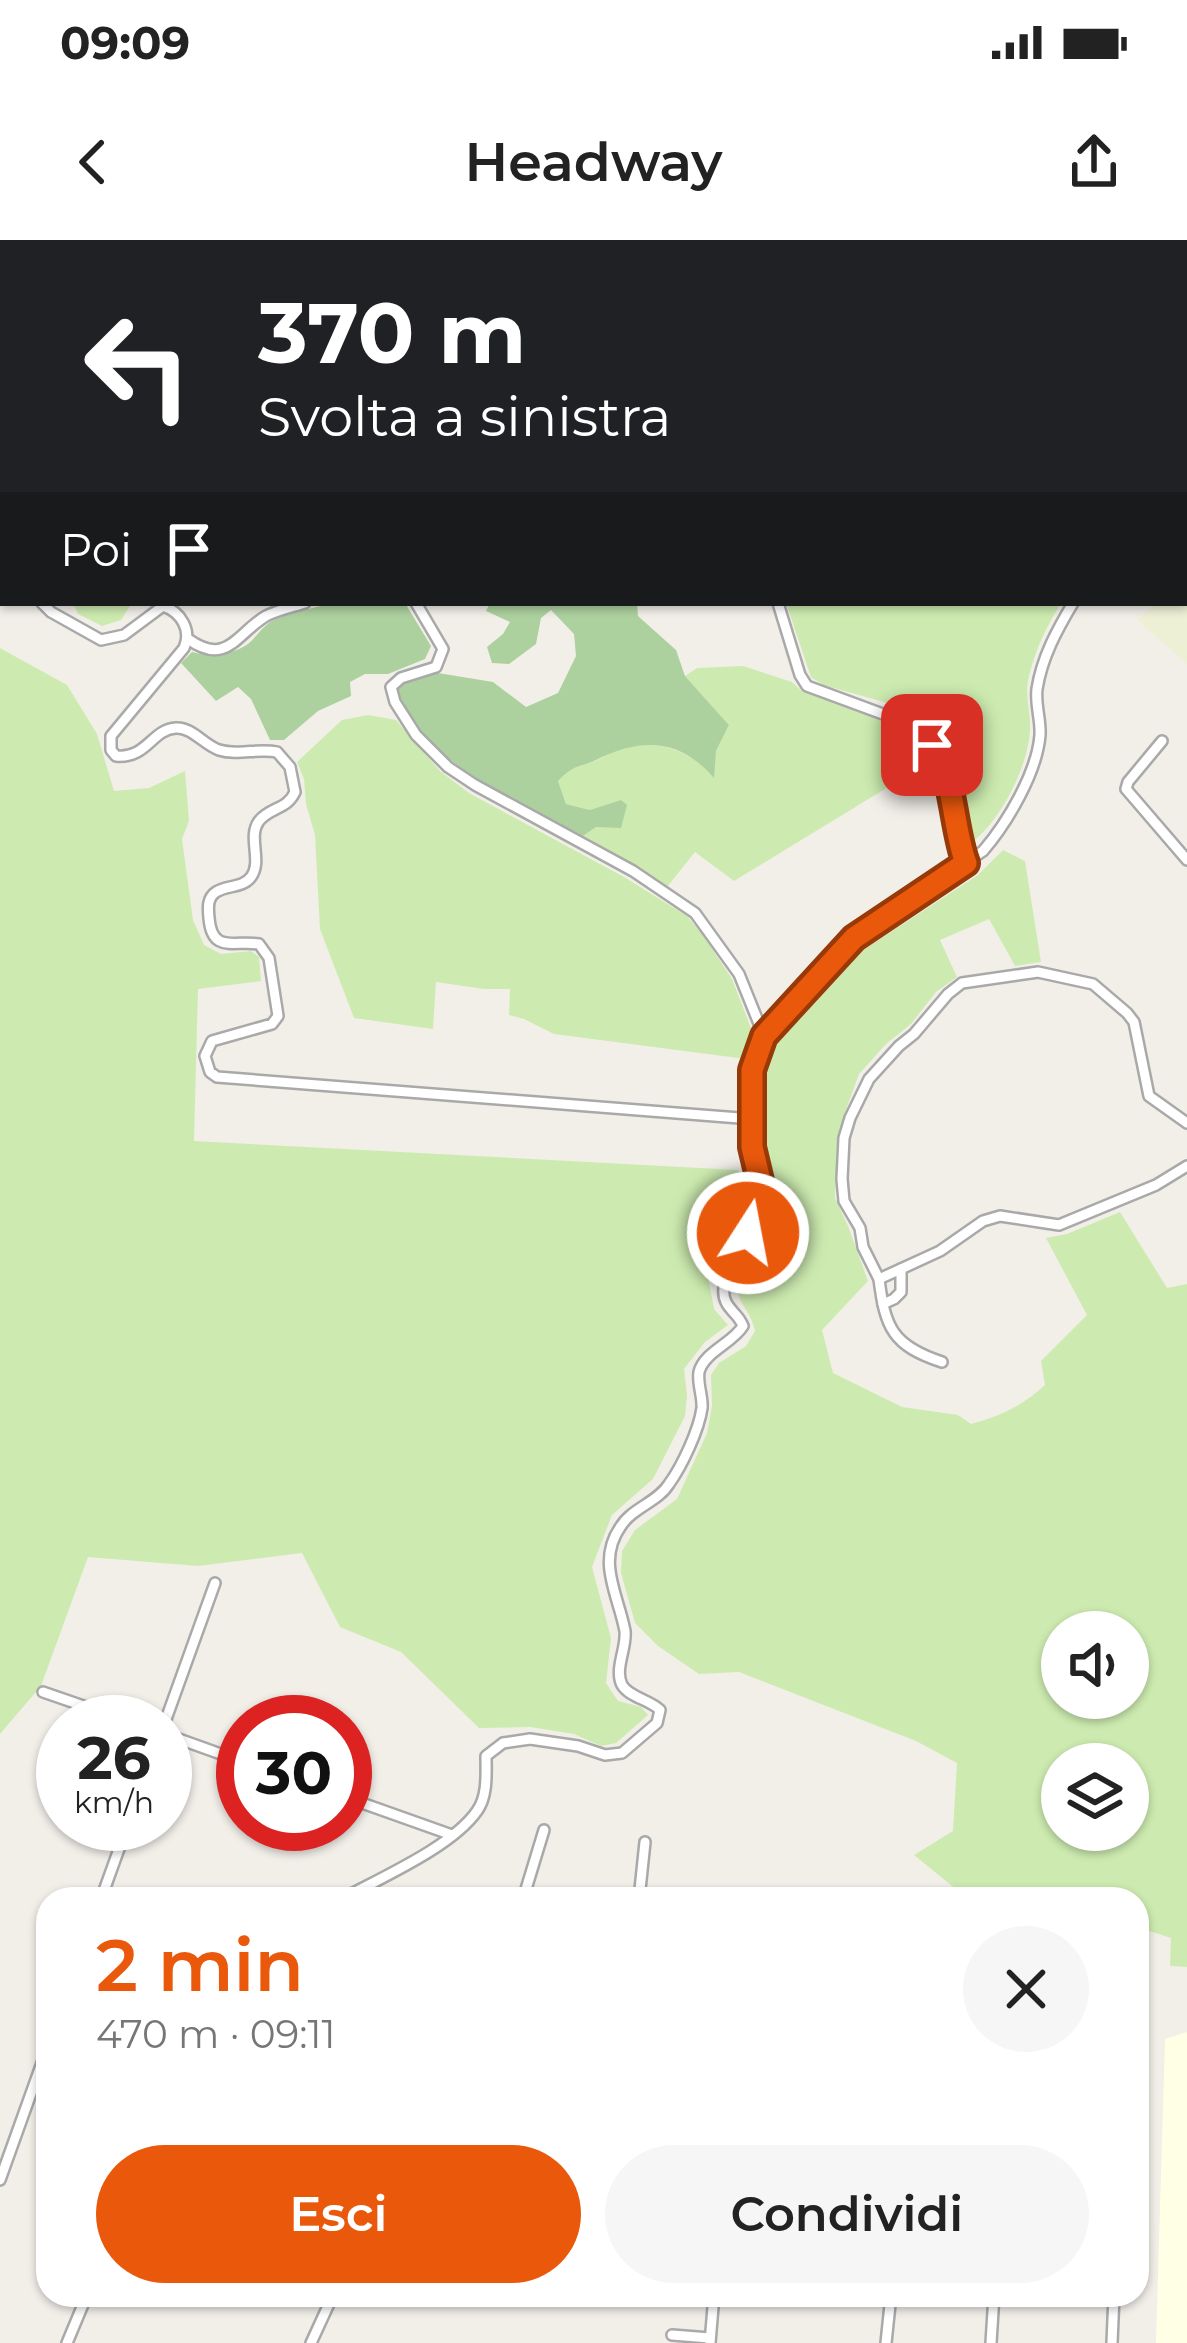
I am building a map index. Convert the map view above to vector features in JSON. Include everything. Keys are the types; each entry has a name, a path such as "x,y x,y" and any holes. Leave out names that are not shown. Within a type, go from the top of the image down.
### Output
{"street":[{"path":"45,606 100,640 124,635 163,606 183,621 188,639 199,647 222,649 238,642 271,614 296,606"},
{"path":"418,606 443,649 436,668 401,678 391,687 416,735 475,785 633,871 695,913 739,974 764,1036"},
{"path":"779,606 807,686 898,720 939,752 966,863"},
{"path":"363,1887 445,1841 478,1810 485,1792 486,1756 503,1743 530,1739 605,1755 622,1753 657,1723 660,1710 625,1690 620,1680 626,1636 609,1575 609,1550 622,1523 668,1488 698,1426 703,1403 699,1372 743,1326 727,1305 723,1289 731,1264 765,1202 752,1147 752,1070 764,1036 854,938 983,851 1000,832 1026,781 1040,736 1036,692 1050,643 1071,606"},
{"path":"188,639 111,736 111,750 116,756 133,756 165,731 178,727 224,752 278,752 295,782 292,800 258,822 256,865 250,879 217,891 208,908 210,931 216,940 259,944 265,950 278,1016 272,1024 212,1041 205,1056 210,1072 217,1077 752,1120"},
{"path":"1162,741 1126,789 1187,860"},
{"path":"942,1362 914,1350 890,1331 879,1279 844,1201 842,1179 844,1138 869,1079 948,994 962,983 1038,972 1094,984 1134,1022 1149,1096 1187,1123"},
{"path":"879,1279 940,1251 983,1221 1000,1216 1059,1225 1156,1185 1187,1166"},
{"path":"884,1304 901,1292 901,1269"},
{"path":"175,1695 215,1583"},
{"path":"43,1691 54,1695"},
{"path":"372,1807 452,1835"},
{"path":"527,1887 544,1830"},
{"path":"640,1887 645,1842"},
{"path":"104,1887 118,1851"},
{"path":"0,2180 36,2080"},
{"path":"67,2343 82,2307"},
{"path":"311,2343 328,2307"},
{"path":"672,2335 710,2340 713,2307"},
{"path":"886,2343 890,2307"},
{"path":"991,2343 993,2307"},
{"path":"1112,2343 1114,2307"}],"shaded area":[{"path":"1152,606 1187,606 1187,664 1137,620"},
{"path":"1187,2032 1187,2343 1156,2343 1165,2039"}],"green space":[{"path":"74,606 130,606 121,620 102,626 78,614"},
{"path":"321,606 407,606 431,646 425,659 350,682 351,696 318,711 284,740 270,740 251,699 238,687 216,701 181,663 192,652 235,651 271,621"},
{"path":"488,606 637,606 638,616 676,650 685,676 729,725 716,751 714,778 675,749 647,745 574,768 558,781 566,804 590,810 621,800 627,805 621,828 596,827 583,836 474,777 425,736 407,713 397,688 438,673 493,682 526,707 558,693 576,656 574,634 551,610 541,618 536,644 509,664 492,663 487,647 510,622 486,611"},
{"path":"787,606 1059,606 1041,640 1028,681 1030,729 1018,776 1002,808 970,844 943,741 884,702 823,685 811,677"},
{"path":"0,648 67,685 97,734 114,791 149,788 185,771 189,821 182,839 193,920 204,945 221,954 251,951 259,957 261,981 198,989 194,1141 738,1170 749,1205 708,1276 714,1309 728,1325 705,1342 684,1369 685,1416 653,1479 612,1515 592,1567 611,1638 606,1683 618,1701 641,1707 648,1715 616,1743 601,1746 574,1734 530,1727 479,1728 401,1652 340,1627 302,1553 198,1566 88,1557 41,1686 0,1734"},
{"path":"743,666 889,725 934,759 734,881 695,852 667,887 583,836 596,827 590,810 566,804 558,781 574,768 639,745 674,749 713,776 716,751 729,725 685,676 697,668"},
{"path":"368,715 396,720 440,771 469,793 687,916 732,979 754,1036 746,1059 554,1034 509,1015 510,989 436,982 433,1029 354,1018 320,929 315,835 297,762 342,720"},
{"path":"1003,850 1025,861 1041,962 1015,966 989,919 940,940 957,977 936,992 911,1024 859,1074 837,1144 835,1198 868,1281 822,1330 833,1373 902,1407 958,1415 971,1424 1011,1409 1045,1385 1041,1361 1087,1315 1046,1238 1120,1212 1167,1288 1187,1284 1187,1967 1170,1966 1171,1938 1149,1931 1149,1887 953,1887 914,1855 953,1831 957,1763 916,1741 739,1672 699,1674 658,1646 635,1623 621,1573 622,1551 635,1530 677,1499 707,1433 711,1375 719,1363 746,1346 755,1331 740,1298 740,1272 769,1281 786,1237 762,1150 762,1065 774,1043 848,960 978,875"}],"route":[{"path":"748,1233 765,1202 752,1147 752,1070 764,1036 854,938 966,863 944,766 932,745"}]}
